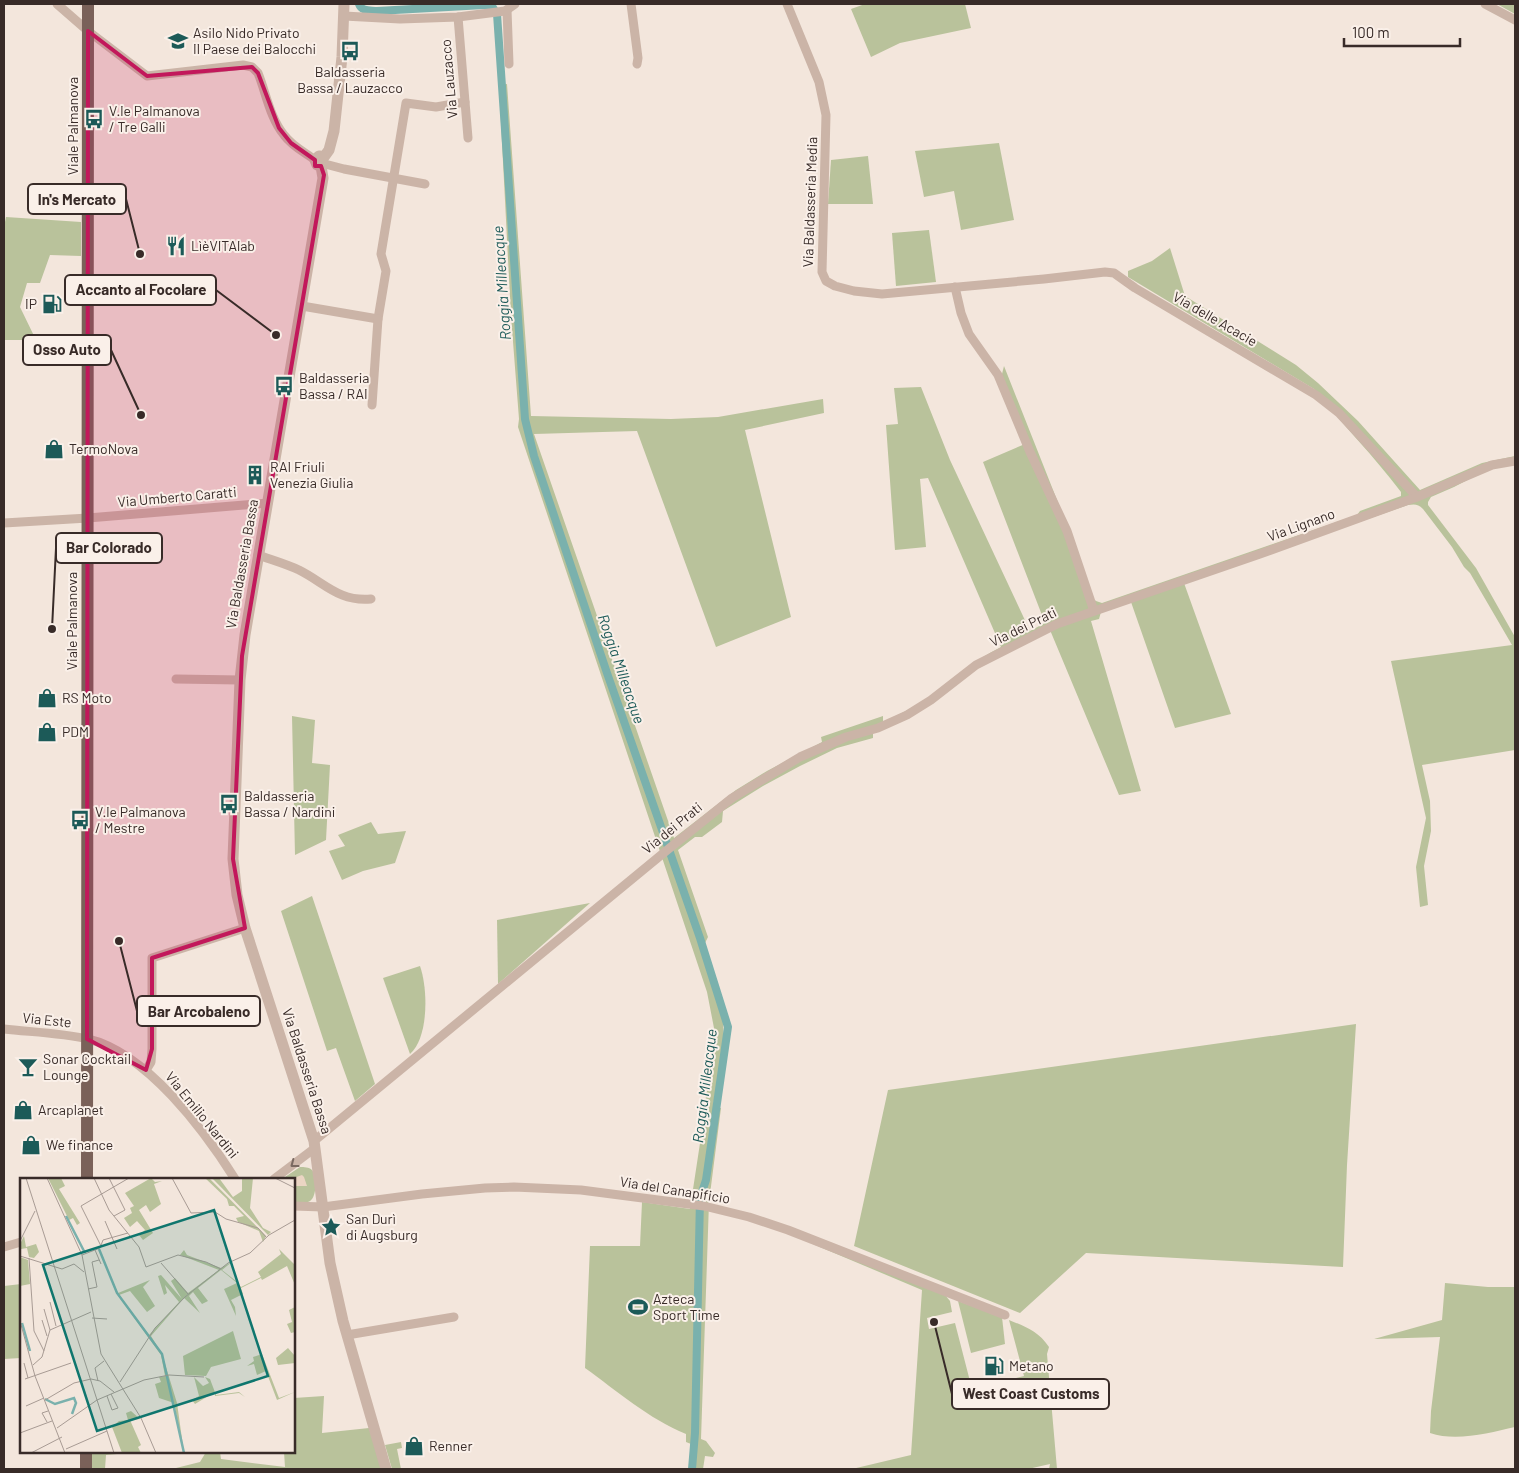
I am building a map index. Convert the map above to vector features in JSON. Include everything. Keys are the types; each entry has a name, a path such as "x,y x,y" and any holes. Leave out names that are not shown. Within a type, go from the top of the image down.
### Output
{"main road":[{"name":"Viale Palmanova","path":"87,1178 88,4"},
{"path":"86,1453 86,1469"}],"street":[{"path":"57,4 146,76 243,65 252,67 258,72 279,128 291,142 321,162 425,184"},
{"name":"Via Baldasseria Bassa","path":"344,4 341,65 334,131 331,146 321,162 324,178 245,635 240,680 233,859 237,895 245,928 314,1145 330,1263 347,1335 386,1469"},
{"path":"344,16 400,19 458,17 504,11 515,4"},
{"path":"632,4 637,64"},
{"name":"Via Baldasseria Media","path":"787,4 819,82 826,115 822,268 824,279 829,284 843,288 882,294 955,287"},
{"path":"1485,4 1515,20"},
{"path":"504,11 509,64"},
{"name":"Via Lauzacco","path":"458,17 468,138"},
{"path":"372,405 378,319 386,271 381,254 392,178 406,103 436,107 465,102"},
{"name":"Via delle Acacie","path":"955,287 1106,272 1114,273 1135,288 1316,395 1339,413 1418,497"},
{"path":"955,287 961,313 969,334 998,375 1030,452 1067,531 1094,611"},
{"path":"302,306 378,319"},
{"name":"Via Lignano","path":"1094,611 1418,497 1492,465 1515,461"},
{"name":"Via Umberto Caratti","path":"4,523 268,503"},
{"path":"258,555 300,571 342,596 370,599"},
{"name":"Via dei Prati","path":"275,1178 669,848 732,798 800,757 846,737 878,728 906,715 930,700 976,665 1057,624 1094,611"},
{"path":"176,679 240,680"},
{"name":"Via Emilio Nardini","path":"146,1070 151,1062 152,1049 152,958 245,928"},
{"name":"Via Este","path":"4,1030 87,1039"},
{"name":"Via Emilio Nardini","path":"87,1039 116,1051 146,1070 158,1081 196,1125 234,1178"},
{"name":"Via del Canapificio","path":"295,1206 323,1207 422,1194 514,1187 581,1190 704,1206 742,1215 788,1230 1005,1315"},
{"path":"4,1247 20,1242"},
{"path":"347,1335 454,1317"}],"highlighted area":[{"path":"88,31 147,76 252,67 258,73 279,128 291,143 315,160 315,166 321,166 324,175 242,656 233,859 245,928 152,958 152,1049 146,1070 87,1039"}],"green space":[{"path":"865,4 965,4 971,28 900,43 871,57 851,9"},
{"path":"1497,4 1515,4 1515,14"},
{"path":"507,84 531,416 671,419 718,417 823,399 824,413 745,430 791,617 716,647 637,431 534,434 674,838 736,790 822,742 821,737 883,716 883,722 901,714 928,698 973,664 1001,647 928,478 920,479 926,547 895,550 886,425 898,424 894,388 921,387 950,460 1030,631 1045,623 983,462 1025,444 1000,382 1004,366 1076,548 1092,598 1102,603 1357,515 1360,511 1401,496 1401,492 1391,479 1314,389 1128,277 1128,271 1152,261 1170,248 1185,296 1296,365 1318,383 1358,421 1420,490 1482,463 1515,456 1515,464 1491,469 1477,475 1431,497 1428,502 1428,505 1476,568 1515,637 1515,750 1422,765 1430,801 1431,831 1424,866 1428,905 1420,907 1416,867 1426,818 1391,661 1512,645 1470,573 1464,567 1452,547 1423,509 1415,505 1408,505 1184,583 1231,714 1175,728 1131,602 1101,612 1099,619 1091,621 1141,791 1119,795 1050,630 973,671 873,733 873,738 837,748 763,786 723,811 722,822 702,837 695,837 678,850 708,937 705,943 729,1021 723,1022 724,1039 713,1107 721,1108 709,1202 701,1439 706,1441 715,1453 713,1457 705,1456 703,1469 689,1469 691,1444 686,1442 686,1434 646,1413 585,1368 590,1246 640,1246 642,1202 690,1209 702,1130 714,1028 707,992 518,427 499,85"},
{"path":"999,143 1014,220 961,230 954,191 924,197 915,151"},
{"path":"868,156 873,204 828,204 831,160"},
{"path":"6,217 81,222 81,256 50,255 40,283 27,283 20,307 36,340 4,340 4,227"},
{"path":"929,230 936,282 896,286 892,233"},
{"path":"292,716 315,720 312,763 330,765 326,840 295,855"},
{"path":"371,822 378,834 406,831 395,863 363,871 342,880 329,851 345,846 338,835"},
{"path":"312,896 375,1084 355,1101 336,1048 327,1051 281,911"},
{"path":"590,903 498,984 497,920"},
{"path":"420,966 425,999 424,1025 421,1036 410,1054 383,978"},
{"path":"1356,1024 1343,1267 1086,1253 1020,1313 854,1246 888,1090"},
{"path":"300,1167 311,1169 314,1173 316,1186 312,1199 307,1202 295,1202 295,1178 284,1178"},
{"path":"808,1242 945,1295 950,1301 952,1312 927,1318 929,1329 955,1323 972,1389 1024,1376 1009,1320 1036,1333 1049,1347 1047,1354 1057,1469 1049,1469 1050,1464 1028,1469 852,1469 911,1455 922,1290"},
{"path":"1445,1283 1488,1287 1515,1287 1515,1427 1461,1437 1440,1436 1430,1433 1440,1337 1374,1339 1442,1320"},
{"path":"20,1284 20,1358 4,1359 4,1286"},
{"path":"958,1301 1002,1317 1005,1344 971,1353"},
{"path":"324,1396 322,1433 369,1428 382,1469 172,1469 200,1462 205,1453 220,1453 221,1459 285,1467 284,1453 295,1453 295,1398"},
{"path":"401,1442 402,1448 397,1449 401,1469 392,1469 385,1445"},
{"path":"91,1453 117,1453 106,1455 105,1469 91,1469"}],"shaded area":[{"path":"302,1175 307,1186 295,1186 294,1178"}],"waterway":[{"name":"Roggia Milleacque","path":"359,4 364,9 377,11 484,5 492,6 497,14 525,419 534,456 607,673 700,938 728,1027 706,1180 700,1198 695,1433 692,1469"}],"place":[{"name":"Asilo Nido Privato Il Paese dei Balocchi","path":"178,41"},
{"name":"Baldasseria Bassa / Lauzacco","path":"350,51"},
{"name":"V.le Palmanova / Tre Galli","path":"94,119"},
{"name":"LìèVITAlab","path":"176,246"},
{"name":"In's Mercato","path":"140,254"},
{"name":"IP","path":"52,304"},
{"name":"Accanto al Focolare","path":"276,335"},
{"name":"Baldasseria Bassa / RAI","path":"284,386"},
{"name":"Osso Auto","path":"141,415"},
{"name":"TermoNova","path":"54,449"},
{"name":"RAI Friuli Venezia Giulia","path":"255,475"},
{"name":"Bar Colorado","path":"52,629"},
{"name":"RS Moto","path":"47,698"},
{"name":"PDM","path":"47,732"},
{"name":"Baldasseria Bassa / Nardini","path":"229,804"},
{"name":"V.le Palmanova / Mestre","path":"80,820"},
{"name":"Bar Arcobaleno","path":"119,941"},
{"name":"Sonar Cocktail Lounge","path":"28,1067"},
{"name":"Arcaplanet","path":"23,1110"},
{"name":"We finance","path":"31,1145"},
{"name":"San Durì di Augsburg","path":"331,1227"},
{"name":"Azteca Sport Time","path":"638,1307"},
{"name":"West Coast Customs","path":"934,1322"},
{"name":"Metano","path":"994,1366"},
{"name":"Renner","path":"414,1446"}]}
